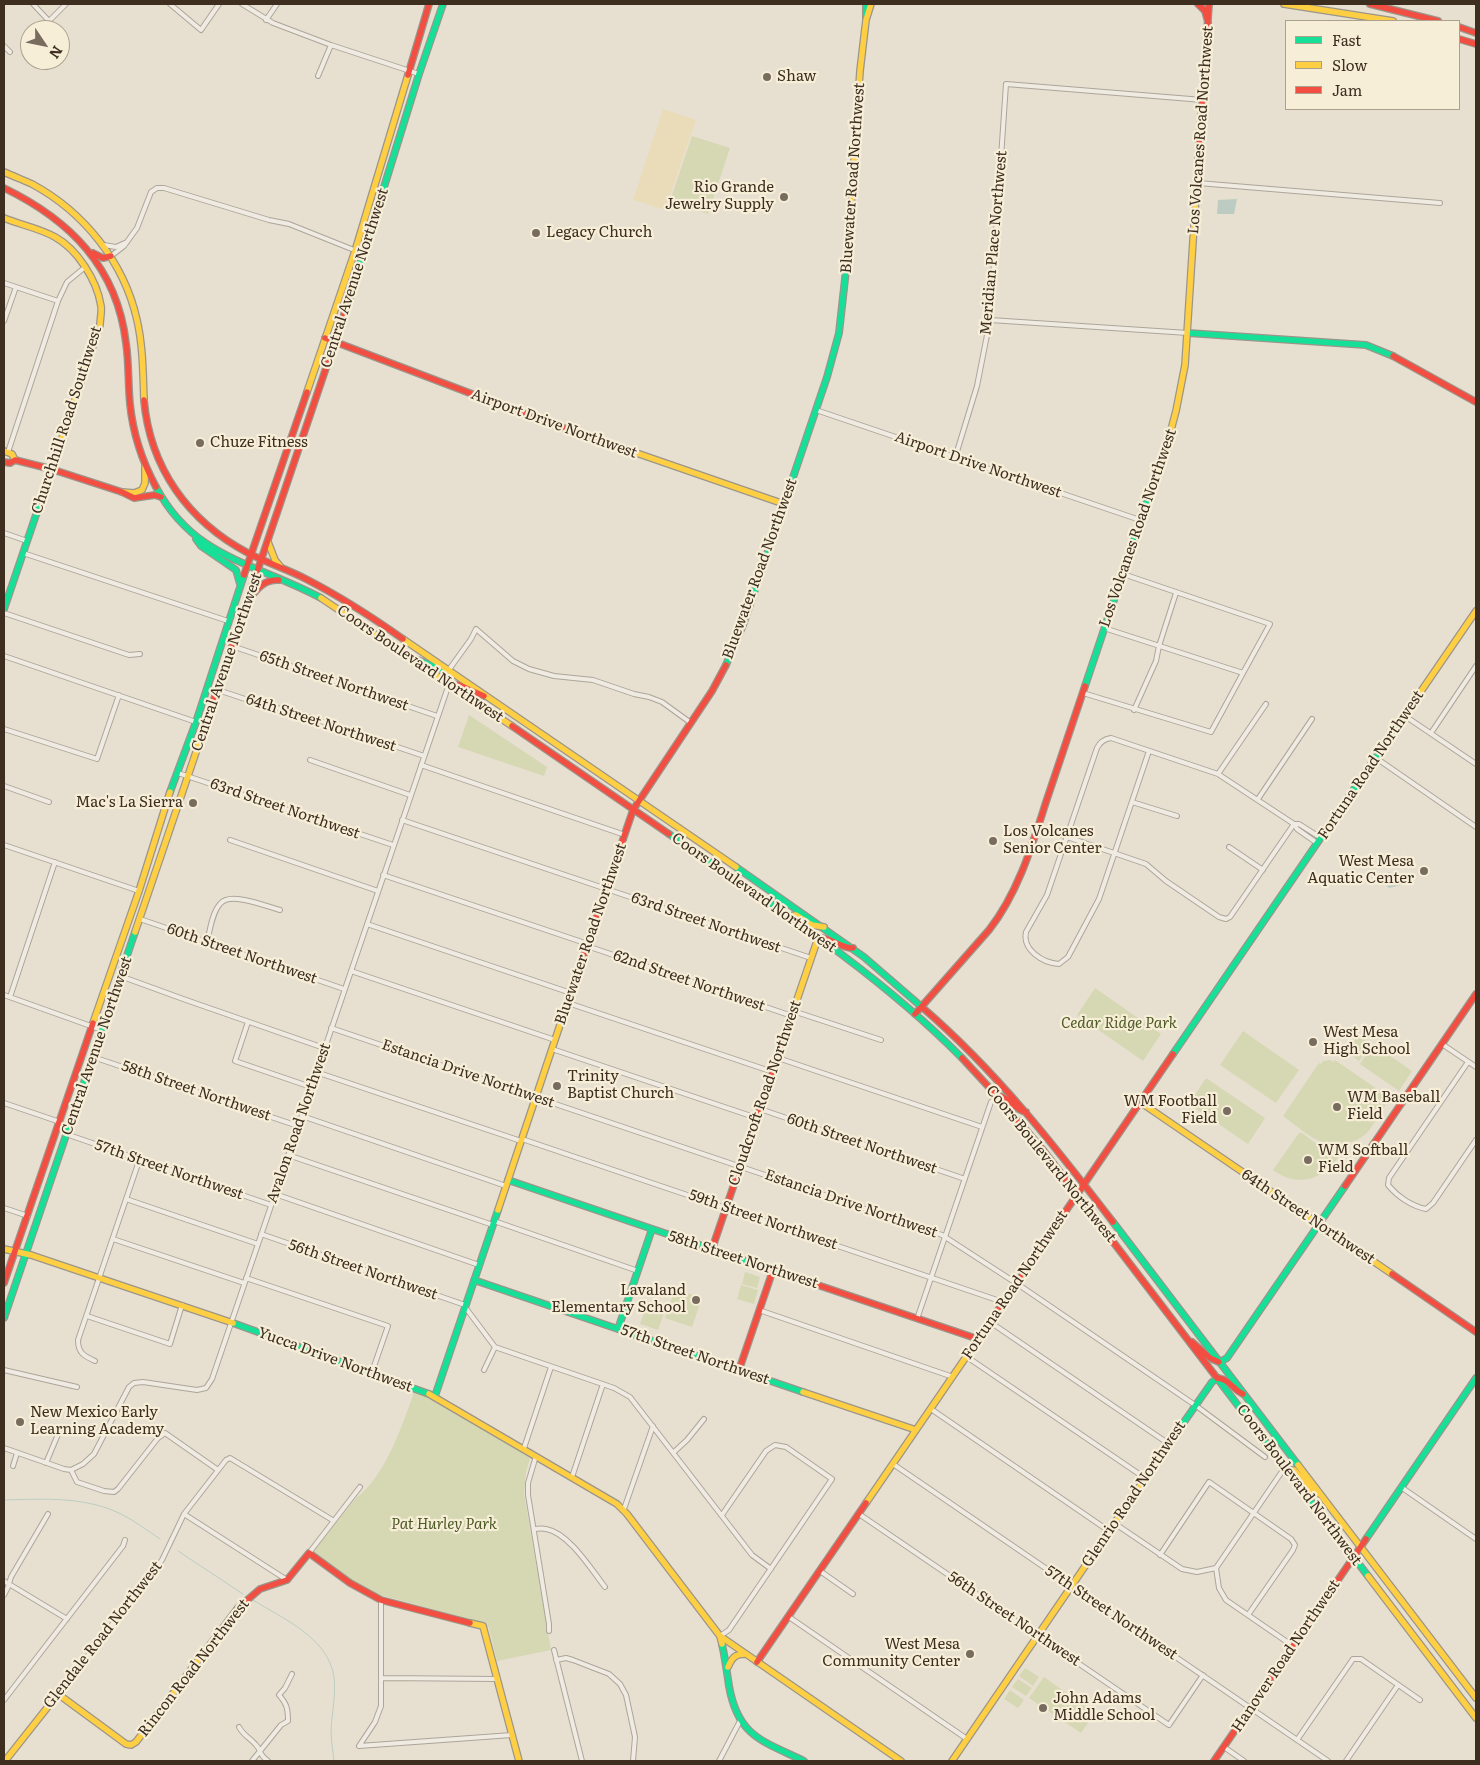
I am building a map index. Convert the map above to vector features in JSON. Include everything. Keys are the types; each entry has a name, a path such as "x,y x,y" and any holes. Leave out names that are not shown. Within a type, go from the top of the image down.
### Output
{"street":[{"path":"33,4 48,21 66,4"},
{"path":"170,4 201,30 219,4"},
{"path":"242,4 266,20 331,45 419,74"},
{"path":"266,20 277,4"},
{"path":"4,1283 139,891 228,621 355,251 429,4"},
{"name":"Central Avenue Northwest","path":"4,1318 335,343 419,74 443,4"},
{"name":"Bluewater Road Northwest","path":"435,1396 634,810 721,676 736,643 816,410 838,338 846,293 866,4"},
{"name":"Bluewater Road Northwest","path":"866,20 871,4"},
{"path":"1198,4 1205,12 1208,22"},
{"name":"Los Volcanes Road Northwest","path":"915,1014 999,917 1014,891 1038,826 1140,520 1159,469 1176,411 1185,364 1188,333 1209,4"},
{"path":"1284,4 1387,20"},
{"path":"1370,4 1434,20"},
{"path":"1460,27 1476,33"},
{"path":"1460,39 1476,44"},
{"path":"318,76 331,45"},
{"path":"4,46 10,52"},
{"name":"Meridian Place Northwest","path":"955,458 977,386 990,320 1006,84 1203,100"},
{"name":"Coors Boulevard Northwest","path":"4,172 44,190 66,205 86,224 110,256 126,286 137,318 142,350 145,407 151,438 170,484 193,514 224,538 251,555 335,594 639,800 853,948 952,1033 1026,1112 1084,1184 1476,1698"},
{"path":"1198,183 1440,203"},
{"path":"4,188 30,199 68,228 88,249 103,258 120,250 127,242 141,220 151,192 157,188 164,188 289,224 364,254"},
{"name":"Churchhill Road Southwest","path":"4,218 56,238 68,246 84,268 99,294 102,308 100,325 23,553 7,591 4,609"},
{"path":"104,246 116,247 127,242"},
{"path":"88,249 111,287 123,324 128,359 131,419 145,466 161,497 201,546 236,570 240,586"},
{"path":"15,460 12,454 6,452 58,301 66,282 84,268"},
{"path":"4,283 58,301"},
{"path":"4,321 16,287"},
{"path":"339,298 348,302"},
{"path":"990,320 1366,345 1393,356 1476,402"},
{"name":"Airport Drive Northwest","path":"325,338 538,419 784,504"},
{"name":"Airport Drive Northwest","path":"816,410 1140,520"},
{"path":"4,462 10,463 15,460 51,469 122,492 137,492 143,489 146,483 145,466"},
{"path":"122,492 128,497 134,498 155,495 161,497"},
{"path":"4,533 27,540"},
{"name":"Coors Boulevard Northwest","path":"193,534 211,547 247,566 285,581 328,603 414,659 821,938 915,1014 999,1096 1038,1143 1476,1717"},
{"path":"268,542 274,560 283,569"},
{"path":"23,553 228,621"},
{"path":"1083,693 1211,732 1270,624 1122,574"},
{"path":"245,607 263,583 271,579 285,581"},
{"path":"1134,710 1156,661 1176,593"},
{"path":"328,603 335,594"},
{"name":"Fortuna Road Northwest","path":"757,1662 1476,611"},
{"path":"4,613 129,655 140,654"},
{"path":"1104,628 1243,673"},
{"path":"414,659 422,659 439,670 448,671 476,629 512,661 529,669 554,676 593,680 634,694 656,699 670,706 691,723"},
{"name":"65th Street Northwest","path":"232,646 437,716"},
{"path":"4,656 196,722"},
{"path":"1431,733 1476,666"},
{"path":"449,684 461,685 475,694 488,697"},
{"name":"Avalon Road Northwest","path":"71,1470 83,1464 94,1454 129,1388 134,1383 143,1382 197,1390 206,1388 212,1379 449,684"},
{"name":"64th Street Northwest","path":"218,690 263,705 291,711 424,756"},
{"path":"4,728 97,759 119,695"},
{"path":"1218,774 1266,704"},
{"path":"1405,716 1475,762 1476,757"},
{"path":"1258,799 1312,719"},
{"path":"1149,751 1099,899 1068,957 1059,964 1052,964 1037,955 1026,945 1026,932 1047,895 1097,748 1102,741 1111,738 1218,774 1294,824 1296,829 1319,841"},
{"path":"1376,758 1476,827"},
{"path":"310,760 410,795"},
{"path":"421,765 625,835"},
{"name":"63rd Street Northwest","path":"178,773 393,845"},
{"path":"4,786 49,802"},
{"path":"1132,802 1177,816"},
{"name":"63rd Street Northwest","path":"402,820 811,958"},
{"path":"1038,826 1066,838 1146,864 1173,886 1219,917 1226,918 1230,917 1294,824"},
{"path":"230,840 378,891"},
{"path":"4,845 139,891"},
{"path":"1229,847 1263,870"},
{"path":"10,997 55,862"},
{"name":"62nd Street Northwest","path":"383,875 792,1014 881,1040"},
{"path":"207,942 215,912 218,905 224,900 237,899 280,910"},
{"path":"789,916 796,915 812,925 824,927"},
{"name":"60th Street Northwest","path":"140,918 344,989"},
{"path":"367,924 571,993"},
{"path":"821,938 828,938 846,949 853,948"},
{"name":"Cloudcroft Road Northwest","path":"712,1249 811,958 816,944 821,938"},
{"path":"351,970 555,1040"},
{"path":"120,976 324,1048"},
{"path":"1191,1342 1199,1345 1211,1360 1220,1362 1227,1358 1476,994"},
{"path":"4,995 102,1030"},
{"path":"568,1003 773,1072"},
{"path":"248,1022 235,1061 311,1087"},
{"name":"Estancia Drive Northwest","path":"331,1028 946,1236 1195,1405 1265,1457"},
{"path":"1442,1044 1476,1068"},
{"path":"552,1049 757,1118"},
{"path":"958,1054 966,1057 982,1071 989,1072"},
{"name":"58th Street Northwest","path":"93,1057 298,1126"},
{"path":"778,1058 982,1127"},
{"path":"1468,1062 1389,1178 1388,1185 1394,1192 1416,1207 1426,1209 1433,1203 1476,1140"},
{"name":"59th Street Northwest","path":"316,1072 727,1208 1003,1302"},
{"path":"918,1319 991,1102 999,1096 1006,1098 1020,1111 1026,1112"},
{"name":"64th Street Northwest","path":"1140,1102 1476,1332"},
{"path":"4,1103 60,1122"},
{"name":"60th Street Northwest","path":"760,1109 965,1179"},
{"name":"58th Street Northwest","path":"302,1116 652,1229 978,1339"},
{"name":"57th Street Northwest","path":"66,1134 139,1161 271,1205"},
{"path":"288,1155 638,1271"},
{"path":"95,1361 83,1356 78,1347 78,1340 139,1161"},
{"path":"275,1194 479,1265"},
{"path":"126,1199 258,1244"},
{"path":"4,1208 28,1216"},
{"path":"618,1329 652,1229"},
{"name":"56th Street Northwest","path":"261,1234 465,1306"},
{"path":"113,1239 388,1326 372,1372"},
{"name":"Yucca Drive Northwest","path":"4,1249 26,1253 182,1305 435,1396 624,1509"},
{"path":"739,1370 773,1270"},
{"name":"57th Street Northwest","path":"474,1280 916,1430"},
{"path":"87,1316 170,1344 182,1305"},
{"path":"465,1306 495,1347 614,1388 630,1397 752,1555 771,1569"},
{"path":"760,1310 953,1376"},
{"path":"990,1322 1168,1444"},
{"path":"484,1370 495,1347"},
{"path":"967,1357 1145,1478"},
{"path":"524,1448 551,1367"},
{"path":"4,1370 77,1387"},
{"path":"1218,1378 1227,1380 1235,1390 1244,1395"},
{"name":"Glenrio Road Northwest","path":"952,1761 1195,1405 1212,1382 1218,1378"},
{"name":"Hanover Road Northwest","path":"1214,1761 1476,1378"},
{"path":"572,1477 603,1384"},
{"path":"931,1409 1109,1531"},
{"path":"674,1452 687,1440 704,1419"},
{"path":"653,1426 624,1509 720,1636 901,1761"},
{"path":"46,1463 59,1432"},
{"path":"4,1448 71,1470 77,1482 104,1491 114,1492 118,1489 158,1438 165,1433 218,1470"},
{"path":"720,1636 729,1630 832,1479 786,1447 775,1445 766,1451 722,1515"},
{"path":"13,1466 17,1453"},
{"path":"536,1456 528,1483 550,1624 549,1631"},
{"name":"Glendale Road Northwest","path":"5,1761 162,1560 184,1514 218,1470 230,1458 334,1521"},
{"name":"57th Street Northwest","path":"893,1464 1328,1761"},
{"path":"1294,1646 1226,1600 1222,1595 1216,1568 1282,1472 1294,1470 1312,1491 1319,1493"},
{"path":"1160,1554 1209,1482 1291,1539 1295,1545 1248,1615"},
{"path":"184,1514 287,1580 360,1487"},
{"path":"1401,1487 1476,1539"},
{"path":"4,1595 10,1584 11,1577 48,1514"},
{"name":"56th Street Northwest","path":"859,1514 1169,1725 1203,1675"},
{"path":"1114,1523 1182,1569 1189,1572 1216,1568"},
{"path":"534,1530 545,1529 568,1541 576,1548 605,1587"},
{"path":"4,1700 123,1546 125,1540"},
{"path":"309,1553 355,1587 381,1600 483,1626 519,1761"},
{"path":"820,1571 854,1594"},
{"name":"Rincon Road Northwest","path":"58,1694 126,1744 131,1745 136,1742 239,1607 260,1589 287,1580"},
{"path":"4,1581 67,1619"},
{"path":"381,1600 381,1706 379,1714 359,1746 512,1735"},
{"path":"789,1617 967,1739"},
{"path":"720,1636 734,1706 740,1721 757,1737 804,1761"},
{"path":"554,1650 582,1761"},
{"path":"727,1670 732,1658 738,1654 745,1654"},
{"path":"556,1660 566,1658 596,1669 609,1674 620,1684 626,1695 635,1737 633,1761"},
{"path":"1297,1740 1351,1662 1358,1658 1420,1700"},
{"path":"252,1761 281,1725 288,1721 286,1702 279,1695 292,1674"},
{"path":"381,1678 498,1679"},
{"path":"1346,1761 1398,1685"},
{"path":"719,1761 740,1721"},
{"path":"239,1727 242,1733 258,1747 261,1756 268,1761"},
{"path":"1224,1747 1244,1761"}],"green space":[{"path":"692,136 730,148 708,214 670,201"},
{"path":"469,715 547,767 544,776 458,747"},
{"name":"Cedar Ridge Park","path":"1095,988 1161,1034 1143,1061 1077,1015"},
{"path":"1243,1031 1299,1070 1276,1103 1220,1065"},
{"path":"1358,1035 1371,1044 1359,1061 1346,1052"},
{"path":"1373,1044 1412,1071 1399,1091 1360,1064"},
{"name":"WM Baseball Field","path":"1330,1060 1333,1062 1335,1060 1390,1098 1368,1132 1358,1139 1345,1144 1319,1141 1283,1116 1319,1063"},
{"name":"WM Football Field","path":"1206,1078 1265,1118 1248,1144 1189,1104"},
{"name":"WM Softball Field","path":"1299,1133 1302,1133 1323,1149 1326,1147 1339,1156 1326,1171 1309,1179 1291,1179 1273,1170"},
{"path":"745,1272 760,1277 757,1288 742,1284"},
{"path":"741,1285 758,1290 754,1304 737,1299"},
{"path":"675,1289 702,1298 692,1327 665,1318"},
{"path":"647,1304 665,1310 658,1330 640,1324"},
{"name":"Pat Hurley Park","path":"414,1392 437,1400 530,1458 526,1472 524,1494 551,1650 497,1661 489,1628 484,1623 373,1593 355,1585 313,1552 356,1498 376,1477 392,1449"},
{"path":"1025,1668 1039,1677 1033,1686 1019,1676"},
{"path":"1044,1677 1095,1713 1081,1733 1029,1698"},
{"path":"1018,1679 1032,1688 1026,1696 1012,1687"},
{"path":"1010,1690 1024,1700 1018,1708 1004,1699"}],"sand":[{"path":"663,109 696,120 665,210 633,200"}],"shaded area":[{"path":"1237,199 1234,214 1217,214 1218,200"},
{"path":"1388,872 1397,874 1396,879 1401,885 1389,888 1386,885 1389,881 1383,880 1383,875 1387,876"}],"waterway":[{"path":"4,1500 64,1500 93,1504 121,1514 160,1539"},
{"path":"178,1551 243,1594"},
{"path":"253,1600 290,1622 314,1640 330,1663 334,1677 331,1730 334,1761"}],"traffic: fast":[{"path":"349,300 419,74 443,4"},
{"path":"866,4 866,18"},
{"path":"726,665 743,625 827,377 839,333 848,252"},
{"path":"1188,333 1366,345 1393,356"},
{"path":"4,609 56,456"},
{"path":"1085,686 1154,481"},
{"path":"156,487 171,511 189,530 208,545 321,598"},
{"path":"196,539 201,546 236,570 240,584"},
{"path":"170,792 196,722 244,575"},
{"path":"415,659 447,671"},
{"path":"1173,1054 1402,719"},
{"path":"669,834 784,912 858,967 929,1026 962,1058"},
{"path":"736,867 864,957 923,1008"},
{"path":"4,1318 135,932"},
{"path":"508,1180 788,1275"},
{"path":"1220,1362 1227,1358 1345,1186"},
{"path":"435,1396 498,1210"},
{"path":"1113,1222 1298,1465"},
{"path":"618,1329 652,1229"},
{"path":"474,1280 803,1392"},
{"path":"233,1323 429,1394"},
{"path":"1217,1378 1368,1576"},
{"path":"1163,1452 1212,1382 1218,1378"},
{"path":"1366,1539 1476,1378"},
{"path":"722,1644 733,1703 746,1727 765,1742 804,1761"}],"traffic: slow":[{"path":"848,252 860,71 866,20 871,4"},
{"path":"1284,4 1387,20"},
{"path":"307,392 355,251 408,75"},
{"path":"1154,481 1168,441 1185,365 1199,148"},
{"path":"4,172 32,184 69,209 85,224 112,259 131,299 137,320 142,350 144,400"},
{"path":"4,218 49,234 63,242 85,266 99,296 101,306 100,325 56,456"},
{"path":"596,439 784,504"},
{"path":"4,451 12,454 15,460"},
{"path":"122,492 134,493 142,490 145,483 145,467"},
{"path":"268,542 275,560 280,566"},
{"path":"321,598 512,726"},
{"path":"1402,719 1476,611"},
{"path":"403,639 736,867"},
{"path":"135,932 212,705"},
{"path":"93,1023 139,891 170,792"},
{"path":"789,916 796,915 812,925 824,927"},
{"path":"788,1026 816,944 821,938"},
{"path":"498,1210 568,1001"},
{"path":"1140,1102 1392,1274"},
{"path":"4,1249 31,1255 233,1323"},
{"path":"866,1503 992,1319"},
{"path":"803,1392 916,1430"},
{"path":"429,1394 617,1504 627,1514 720,1636 722,1644"},
{"path":"952,1761 1163,1452"},
{"path":"1298,1465 1476,1698"},
{"path":"1287,1470 1294,1470 1313,1491"},
{"path":"1368,1576 1476,1718"},
{"path":"5,1761 58,1694 126,1744 131,1745 136,1742 238,1608"},
{"path":"470,1623 483,1626 519,1761"},
{"path":"720,1636 901,1761"},
{"path":"728,1667 734,1657 745,1654"}],"traffic: jam":[{"path":"408,75 429,4"},
{"path":"1198,4 1205,11 1208,22"},
{"path":"1199,148 1209,4"},
{"path":"1370,4 1434,20"},
{"path":"1460,27 1476,33"},
{"path":"1460,39 1476,44"},
{"path":"4,188 50,215 69,231 101,269 112,291 121,316 128,358 133,426 142,457 156,487"},
{"path":"93,253 103,258 111,256"},
{"path":"212,705 349,300"},
{"path":"325,338 538,419 596,439"},
{"path":"1393,356 1476,402"},
{"path":"244,575 307,392"},
{"path":"144,400 154,448 164,470 190,508 207,525 248,553 299,575 332,593 403,639"},
{"path":"4,462 10,463 15,460 51,469 122,492 134,498 155,495 161,497"},
{"path":"251,597 263,584 279,580"},
{"path":"568,1001 633,810 712,691 726,665"},
{"path":"450,684 459,685 484,696"},
{"path":"915,1014 989,930 1008,901 1023,869 1085,686"},
{"path":"512,726 669,834"},
{"path":"821,938 853,948"},
{"path":"1345,1186 1476,994"},
{"path":"923,1008 950,1032 1000,1083 1069,1165 1113,1222"},
{"path":"4,1283 93,1023"},
{"path":"712,1249 788,1026"},
{"path":"992,1319 1173,1054"},
{"path":"962,1058 1043,1150 1217,1378"},
{"path":"999,1096 1026,1112"},
{"path":"739,1370 773,1270"},
{"path":"1392,1274 1476,1332"},
{"path":"788,1275 978,1339"},
{"path":"1192,1342 1210,1358 1219,1362"},
{"path":"1218,1378 1226,1381 1243,1394"},
{"path":"757,1662 866,1503"},
{"path":"1214,1761 1366,1539"},
{"path":"238,1608 260,1589 287,1580 309,1553 350,1583 381,1600 470,1623"}],"place":[{"name":"Shaw","path":"767,77"},
{"name":"Rio Grande Jewelry Supply","path":"784,197"},
{"name":"Legacy Church","path":"536,233"},
{"name":"Chuze Fitness","path":"200,443"},
{"name":"Mac's La Sierra","path":"193,803"},
{"name":"Los Volcanes Senior Center","path":"993,841"},
{"name":"West Mesa Aquatic Center","path":"1424,871"},
{"name":"West Mesa High School","path":"1313,1042"},
{"name":"Trinity Baptist Church","path":"557,1086"},
{"name":"WM Baseball Field","path":"1337,1107"},
{"name":"WM Football Field","path":"1227,1111"},
{"name":"WM Softball Field","path":"1308,1160"},
{"name":"Lavaland Elementary School","path":"696,1300"},
{"name":"New Mexico Early Learning Academy","path":"20,1422"},
{"name":"West Mesa Community Center","path":"970,1654"},
{"name":"John Adams Middle School","path":"1043,1708"}]}
